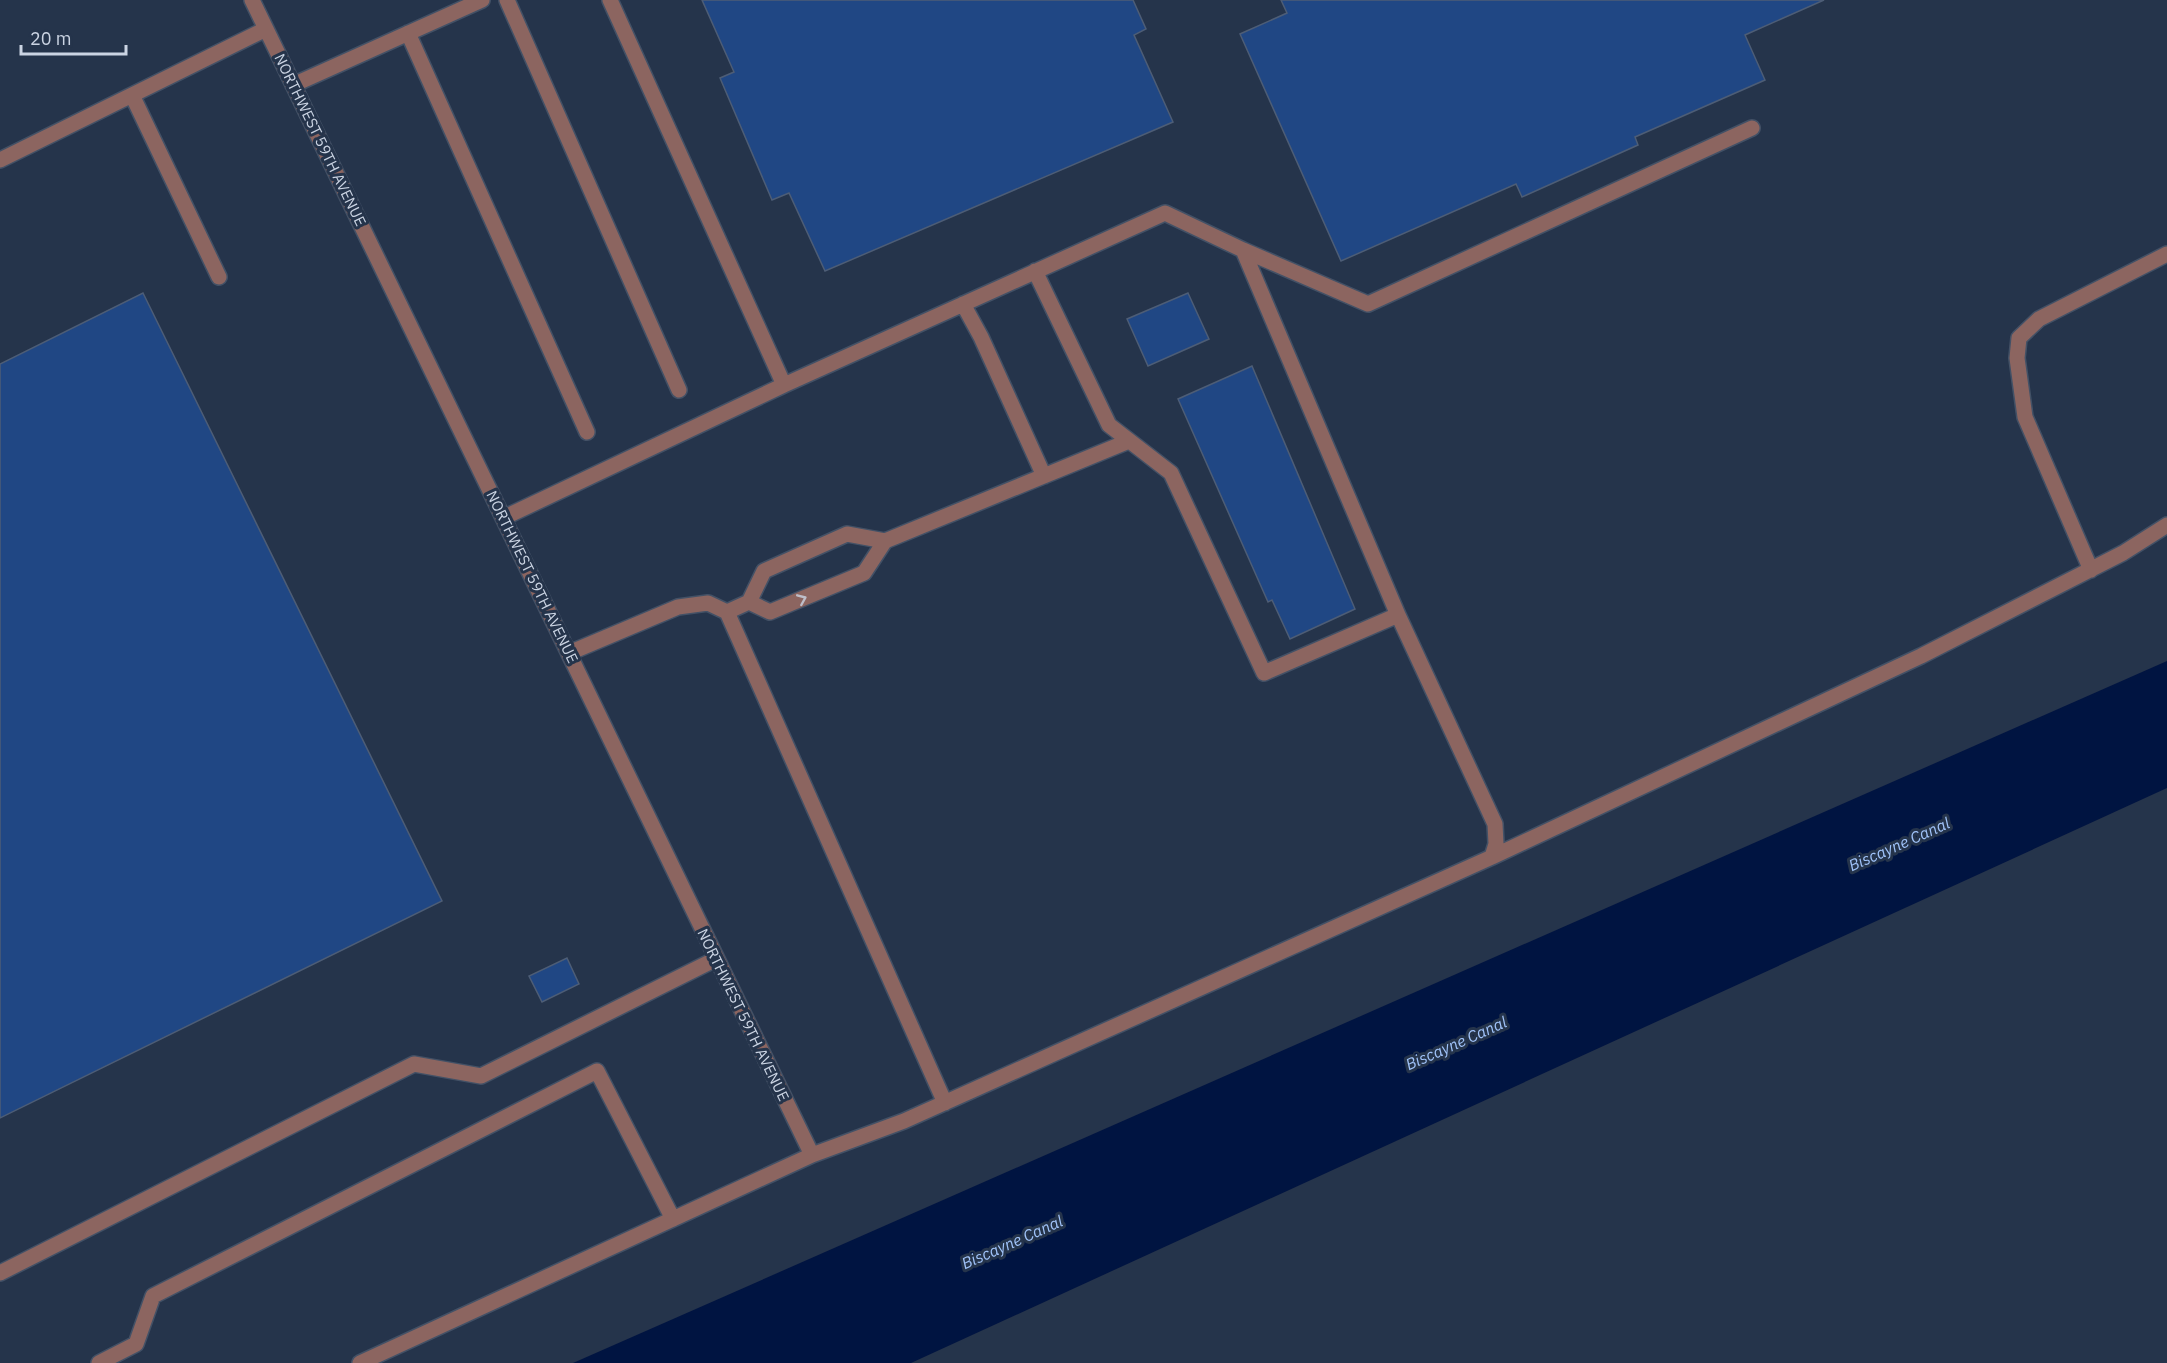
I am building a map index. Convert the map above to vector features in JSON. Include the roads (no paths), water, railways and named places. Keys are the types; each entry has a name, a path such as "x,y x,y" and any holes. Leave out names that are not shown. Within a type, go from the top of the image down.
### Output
{"street":[{"name":"NORTHWEST 59TH AVENUE","path":"252,0 812,1155"},
{"path":"293,85 482,0"},
{"path":"507,0 679,390"},
{"path":"610,0 784,385"},
{"path":"0,160 266,29"},
{"path":"408,33 587,432"},
{"path":"132,95 219,278"},
{"path":"503,518 784,385 1165,213 1243,250 1368,304 1752,128"},
{"path":"1243,250 1398,615 1495,824 1496,844 1492,857"},
{"path":"2091,570 2025,417 2016,358 2019,338 2039,319 2167,254"},
{"path":"1035,271 1109,426 1171,472 1264,673 1398,615"},
{"path":"963,304 981,337 1044,476"},
{"path":"726,612 749,602 764,571 837,538 847,534 885,541 1129,441"},
{"path":"360,1363 812,1155 904,1121 1492,857 1921,656 2123,553 2167,525"},
{"path":"749,602 770,612 864,573 885,541"},
{"path":"569,653 678,607 708,603 726,612 945,1103"},
{"path":"0,1273 414,1064 481,1076 716,960"},
{"path":"99,1363 136,1344 153,1296 597,1071 673,1219"}],"water":[{"name":"Biscayne Canal","path":"2167,661 2167,788 911,1363 573,1363"}]}
